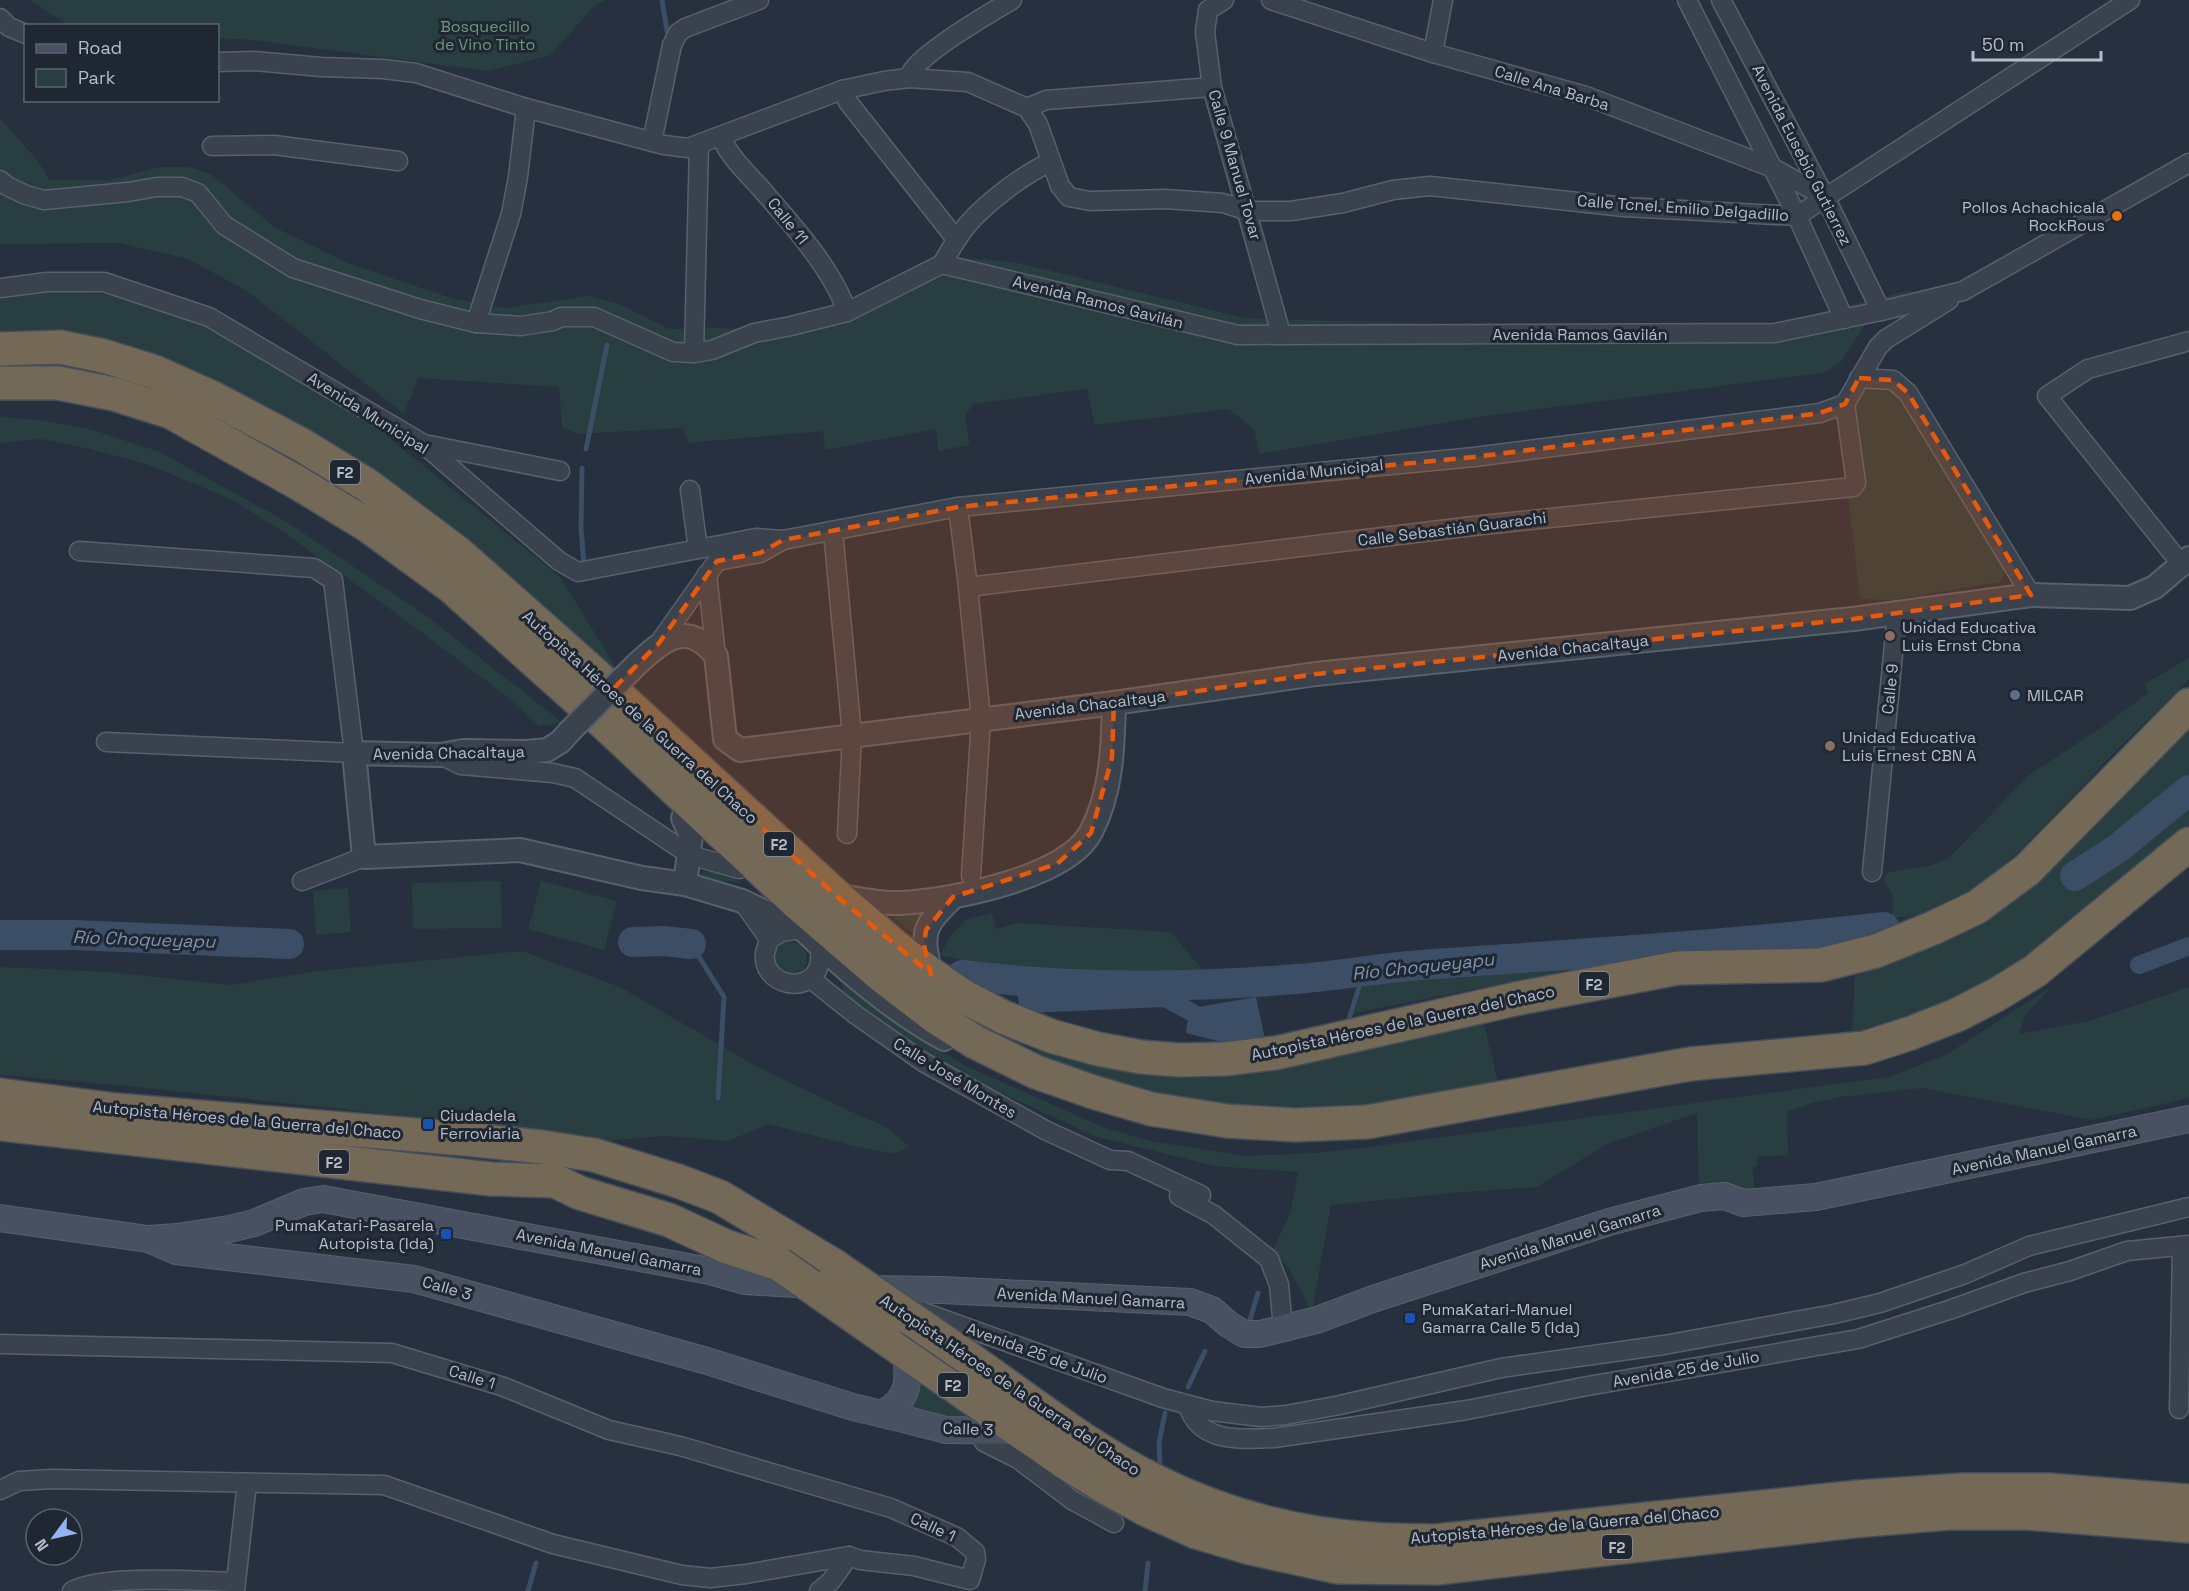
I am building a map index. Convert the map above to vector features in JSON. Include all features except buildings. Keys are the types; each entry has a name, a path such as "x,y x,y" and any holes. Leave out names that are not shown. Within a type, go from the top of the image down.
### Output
{"highway":[{"name":"Autopista Héroes de la Guerra del Chaco","path":"0,349 60,347 104,356 155,372 213,398 302,445 367,485 458,553 590,670 835,895 931,974 963,996 1003,1017 1051,1036 1098,1049 1141,1057 1179,1060 1225,1059 1276,1053 1515,999 1678,968 1821,965 1876,951 1977,907 2026,870 2189,705"},
{"name":"Autopista Héroes de la Guerra del Chaco","path":"0,383 58,383 114,394 171,412 367,525 452,587 603,722 795,901 882,976 934,1016 975,1042 1036,1072 1151,1109 1227,1121 1295,1125 1367,1122 1690,1064 1865,1048 1957,1015 2035,971 2189,844"},
{"name":"Autopista Héroes de la Guerra del Chaco","path":"0,1095 116,1110 542,1147 594,1155 678,1181 720,1197 837,1267 1089,1441 1154,1481 1253,1519 1326,1535 1372,1540 1435,1541 1847,1498 1962,1490 2049,1490 2189,1500"},
{"name":"Autopista Héroes de la Guerra del Chaco","path":"0,1124 491,1179 555,1181 580,1193 669,1220 725,1246 779,1264 1020,1431 1105,1487 1147,1510 1196,1532 1250,1548 1337,1567 1437,1568 1854,1521 1950,1513 2026,1513 2189,1526"}],"main road":[{"name":"Avenida Manuel Gamarra","path":"148,1239 177,1238 229,1229 254,1223 304,1202 323,1199 710,1271 745,1281 891,1291 942,1290 1190,1302 1212,1310 1244,1335 1260,1334 1317,1320 1373,1299 1609,1222 1701,1198 1725,1196 1743,1203 1816,1197 2189,1119"},
{"name":"Calle 3","path":"0,1218 148,1239 176,1251 414,1279 707,1361 853,1407 946,1430 1020,1431"},
{"path":"883,1413 892,1409 904,1395 909,1371 895,1345"}],"street":[{"path":"652,142 672,45 678,33 685,28 759,0"},
{"path":"909,78 909,73 922,59 972,23 1012,0"},
{"name":"Calle 9 Manuel Tovar","path":"1223,0 1208,10 1205,32 1212,87 1281,334"},
{"name":"Calle Ana Barba","path":"1272,0 1433,53 1586,96 1773,168 1825,197"},
{"path":"1433,53 1443,0"},
{"name":"Avenida Eusebio Gutierrez","path":"1687,0 1797,216 1844,319"},
{"name":"Avenida Eusebio Gutierrez","path":"1721,0 1825,197 1881,311"},
{"name":"Calle Tcnel. Emilio Delgadillo","path":"1027,108 1038,124 1060,186 1069,197 1077,200 1188,201 1223,203 1248,211 1291,211 1343,203 1393,190 1430,186 1624,207 1797,216 2130,0"},
{"path":"0,18 9,27 24,33"},
{"path":"219,62 254,61 416,73 526,108 652,142 688,148 842,90 909,78 968,82 1027,108 1046,100 1212,87"},
{"path":"842,90 848,102 956,239"},
{"path":"476,323 512,214 519,177 526,108"},
{"name":"Calle 11","path":"721,137 732,155 813,252 841,293 847,312"},
{"path":"694,353 699,144"},
{"path":"212,146 274,146 398,161"},
{"path":"0,180 26,195 44,200 157,187 182,187 198,193 224,225 293,268 420,309 476,323 521,326 553,321 561,317 594,317 673,352 694,353 712,350 754,333 847,312 942,264 956,239 970,222 1027,175 1051,162"},
{"name":"Avenida Ramos Gavilán","path":"942,264 1238,335 1775,333 1963,291 2189,163"},
{"name":"Avenida Municipal","path":"0,288 47,282 104,282 208,317 422,443 559,561 578,572 756,538 783,540 958,507 1474,457 1820,413 1845,404"},
{"path":"1845,404 1872,356 1886,339 1963,291"},
{"path":"2185,561 2047,396 2088,369 2189,341"},
{"path":"1859,378 1893,380 1908,393 2031,595"},
{"name":"Calle Sebastián Guarachi","path":"968,587 1482,525 1853,487 1856,483 1845,404"},
{"path":"422,443 560,471"},
{"path":"690,490 698,549"},
{"path":"958,507 981,719 971,876"},
{"path":"833,531 852,735 847,834"},
{"name":"Avenida Municipal","path":"707,574 717,561 760,553 783,540"},
{"path":"79,551 314,568 333,580 364,857"},
{"name":"Avenida Chacaltaya","path":"716,656 725,739 740,750 1316,675 1897,613 2031,595 2130,598 2155,586 2185,561"},
{"path":"659,643 707,574"},
{"path":"707,574 716,656"},
{"name":"Calle 9","path":"1872,872 1897,613"},
{"path":"659,643 687,636 700,639 716,656"},
{"name":"Avenida Chacaltaya","path":"105,742 440,755 463,751 547,750 560,742 659,643"},
{"path":"835,895 881,903 953,897 1029,876 1057,864 1079,848 1091,833 1103,803 1112,758 1114,703"},
{"path":"603,722 636,771 683,818 820,947 910,1020 986,1063 1058,1080"},
{"path":"440,755 461,765 553,773 575,778 690,855 739,869"},
{"path":"683,818 691,836 685,884"},
{"path":"302,880 364,857 520,850 642,878 685,884 742,901 801,928"},
{"path":"931,974 924,945 926,930 935,915 953,897"},
{"path":"742,901 770,939"},
{"path":"801,928 782,932 770,939 765,955 768,968 777,980 792,985 811,979 820,965 820,947"},
{"name":"Calle José Montes","path":"811,979 856,1015 923,1062 1045,1130 1110,1160 1214,1215 1269,1259 1279,1285 1283,1328"},
{"name":"Calle José Montes","path":"1110,1160 1128,1161 1201,1195"},
{"name":"Avenida 25 de Julio","path":"891,1291 923,1312 1163,1398 1244,1416 1286,1415 1501,1368 1664,1345 1834,1314 1880,1303 1965,1274 2029,1246 2189,1207"},
{"path":"2179,1409 2185,1245"},
{"name":"Avenida 25 de Julio","path":"1188,1405 1191,1417 1213,1434 1227,1438 1249,1439 1274,1438 1467,1410 1582,1387 1858,1339 2127,1251 2185,1245"},
{"name":"Calle 1","path":"0,1344 392,1353 504,1387 609,1430 680,1446 891,1508 957,1537 975,1552 976,1559 970,1580 914,1566 860,1560 849,1556 710,1578 682,1575 553,1544 384,1485 51,1479 19,1481 0,1490"},
{"path":"979,1430 984,1442 1018,1459 1072,1500 1114,1523"},
{"path":"72,1591 79,1587 113,1582 163,1580 235,1587 247,1483"},
{"path":"819,1591 831,1581 849,1556"}],"highlighted area":[{"path":"1859,378 1893,380 1908,393 2031,595 1853,619 1316,674 1114,703 1112,758 1091,833 1057,864 953,897 926,930 924,945 931,974 835,895 612,690 659,643 717,561 760,553 783,540 958,507 1474,457 1820,413 1845,404"}],"green space":[{"name":"Bosquecillo de Vino Tinto","path":"30,0 606,0 594,6 551,55 488,71 252,40 219,38 219,24 66,24"},
{"path":"0,118 38,161 50,180 110,180 160,167 189,167 209,173 276,228 350,264 451,298 504,308 589,296 619,304 669,329 718,328 789,333 937,265 968,258 1014,262 1245,318 1476,325 1769,325 1915,289 1876,309 1841,362 1823,373 1485,416 1259,454 1254,429 1228,409 1095,425 1087,389 973,404 965,416 970,445 938,451 936,429 825,450 823,431 688,443 683,428 577,434 562,427 559,387 418,378 404,414 247,291 188,259 119,243 0,244"},
{"path":"36,290 156,297 216,314 255,333 310,373 560,577 619,672 465,538 304,428 195,370 118,341 34,330 0,333 0,296"},
{"path":"1875,386 1889,387 1901,396 2003,567 2004,578 1999,582 1893,600 1860,599 1848,493 1854,411 1861,394"},
{"path":"0,417 40,420 93,430 160,452 287,522 424,614 563,723 539,726 505,695 412,625 282,531 231,499 146,464 90,449 41,439 0,443"},
{"path":"2189,658 2189,680 2120,747 2022,849 1965,897 1935,914 1892,918 1893,896 1884,880 1888,872 1929,866 1948,859 2029,775 2108,723 2148,693 2144,684"},
{"path":"2189,723 2189,774 2063,875 2074,889 2119,859 2189,800 2189,825 2090,909 2012,969 1954,1003 1852,1035 1855,975 1916,953 1976,922"},
{"path":"707,870 730,875 741,883 695,878"},
{"path":"501,881 502,928 413,929 412,883"},
{"path":"541,881 617,901 604,950 528,929"},
{"path":"348,888 351,932 316,935 313,891"},
{"path":"880,906 926,906 916,936"},
{"path":"992,913 996,929 1017,923 1171,932 1206,974 1036,971 986,965 940,955 951,935 966,919"},
{"path":"1825,931 1615,961 1354,1013 1369,966"},
{"path":"790,942 802,947 807,959 802,971 790,976 778,971 773,959 778,947"},
{"path":"522,951 620,987 756,1066 884,1126 909,1146 896,1154 853,1146 769,1124 728,1141 665,1136 606,1141 531,1130 128,1086 0,1075 0,967 109,972 231,985 318,971"},
{"path":"843,983 902,1028 964,1065 1100,1126 1150,1141 1246,1156 1314,1153 1369,1147 1888,1077 1944,1056 2051,987 2025,1015 2019,1034 2089,1021 2189,987 2189,1098 2092,1120 1922,1088 1840,1097 1787,1112 1788,1155 1757,1157 1757,1167 1753,1167 1754,1189 1699,1192 1697,1113 1607,1144 1537,1187 1331,1205 1312,1312 1288,1267 1272,1252 1291,1211 1298,1172 1214,1166 1094,1136 937,1063 894,1035 843,992"},
{"path":"1484,1023 1498,1083 1405,1102 1321,1111 1268,1110 1138,1093 1037,1057 1038,1047 1249,1070"},
{"path":"919,1379 976,1417 961,1419 906,1408"}],"water":[{"path":"1256,997 1266,1044 1238,1046 1186,1033 1187,1023 1198,1007"}],"waterway":[{"path":"662,0 667,31"},
{"path":"586,449 607,345"},
{"path":"582,468 581,529 584,565"},
{"name":"Río Choqueyapu","path":"2075,876 2117,849 2189,790"},
{"name":"Río Choqueyapu","path":"962,975 1087,984 1171,985 1255,982 1312,978 1405,966 1710,944 1884,927"},
{"name":"Río Choqueyapu","path":"0,935 74,935 289,944"},
{"name":"Río Choqueyapu","path":"633,942 664,941 691,944"},
{"path":"691,944 724,997 718,1098"},
{"path":"2139,965 2189,946"},
{"path":"1347,1025 1364,972"},
{"path":"1025,982 1028,1004 1165,998 1193,1013"},
{"path":"1245,1325 1249,1323 1258,1293"},
{"path":"1188,1387 1205,1351"},
{"path":"1160,1466 1159,1443 1165,1413"},
{"path":"528,1591 536,1563"},
{"path":"1145,1591 1148,1563"}],"place":[{"name":"Pollos Achachicala RockRous","path":"2117,216"},
{"name":"Unidad Educativa Luis Ernst Cbna","path":"1890,636"},
{"name":"MILCAR","path":"2015,695"},
{"name":"Unidad Educativa Luis Ernest CBN A","path":"1830,746"},
{"name":"Ciudadela Ferroviaria","path":"428,1124"},
{"name":"PumaKatari-Pasarela Autopista (Ida)","path":"446,1234"},
{"name":"PumaKatari-Manuel Gamarra Calle 5 (Ida)","path":"1410,1318"}]}
